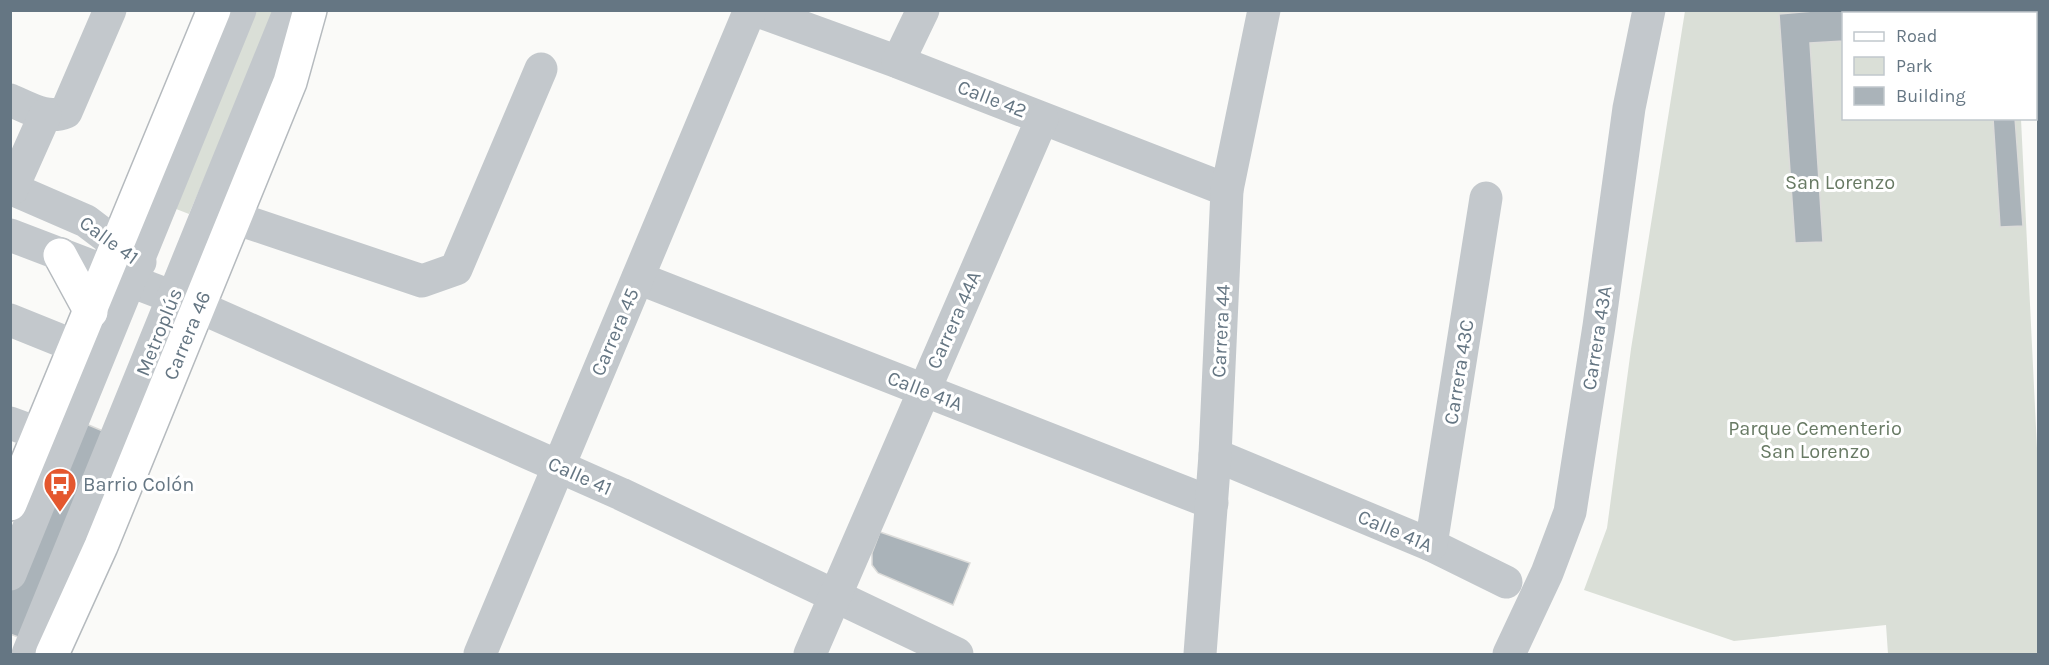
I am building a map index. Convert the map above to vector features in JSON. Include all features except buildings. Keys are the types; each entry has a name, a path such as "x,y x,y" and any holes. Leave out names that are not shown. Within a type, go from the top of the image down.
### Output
{"main road":[{"path":"10,504 25,428 76,346 91,312 123,265 213,10"},
{"path":"198,52 220,10"},
{"name":"Carrera 46","path":"52,654 101,546 183,298 235,218 290,82 310,10"},
{"path":"290,82 323,10"},
{"path":"60,255 91,312"}],"street":[{"path":"10,100 45,115 57,116 66,112 110,10"},
{"path":"10,574 123,265 240,10"},
{"name":"Metroplús","path":"28,654 183,298 290,10"},
{"name":"Carrera 45","path":"480,654 750,10"},
{"name":"Calle 42","path":"755,10 898,62 1227,190"},
{"path":"898,62 923,10"},
{"name":"Carrera 44","path":"1200,654 1215,455 1227,190 1264,10"},
{"name":"Carrera 43A","path":"1509,654 1547,573 1570,512 1599,326 1629,108 1649,10"},
{"path":"235,218 422,281 456,269 541,69"},
{"path":"11,188 45,115"},
{"name":"Carrera 44A","path":"810,654 1042,118"},
{"name":"Calle 41","path":"11,188 67,210 123,265 183,298 559,467 957,654"},
{"name":"Carrera 43C","path":"1431,545 1486,198"},
{"name":"Calle 41","path":"10,235 60,255 123,265"},
{"name":"Calle 41A","path":"638,279 1212,503"},
{"path":"13,325 76,346"},
{"name":"Calle 41A","path":"1215,455 1431,545 1506,582"}],"green space":[{"path":"255,11 276,11 189,214 171,207"},
{"name":"Parque Cementerio San Lorenzo","path":"1685,11 2015,11 1842,12 1842,120 2021,120 2038,469 2038,654 1888,654 1886,625 1734,641 1584,590 1607,528 1631,349"}],"place":[{"name":"Barrio Colón","path":"60,513"}],"park label":[{"name":"San Lorenzo","path":"1840,182"}]}
